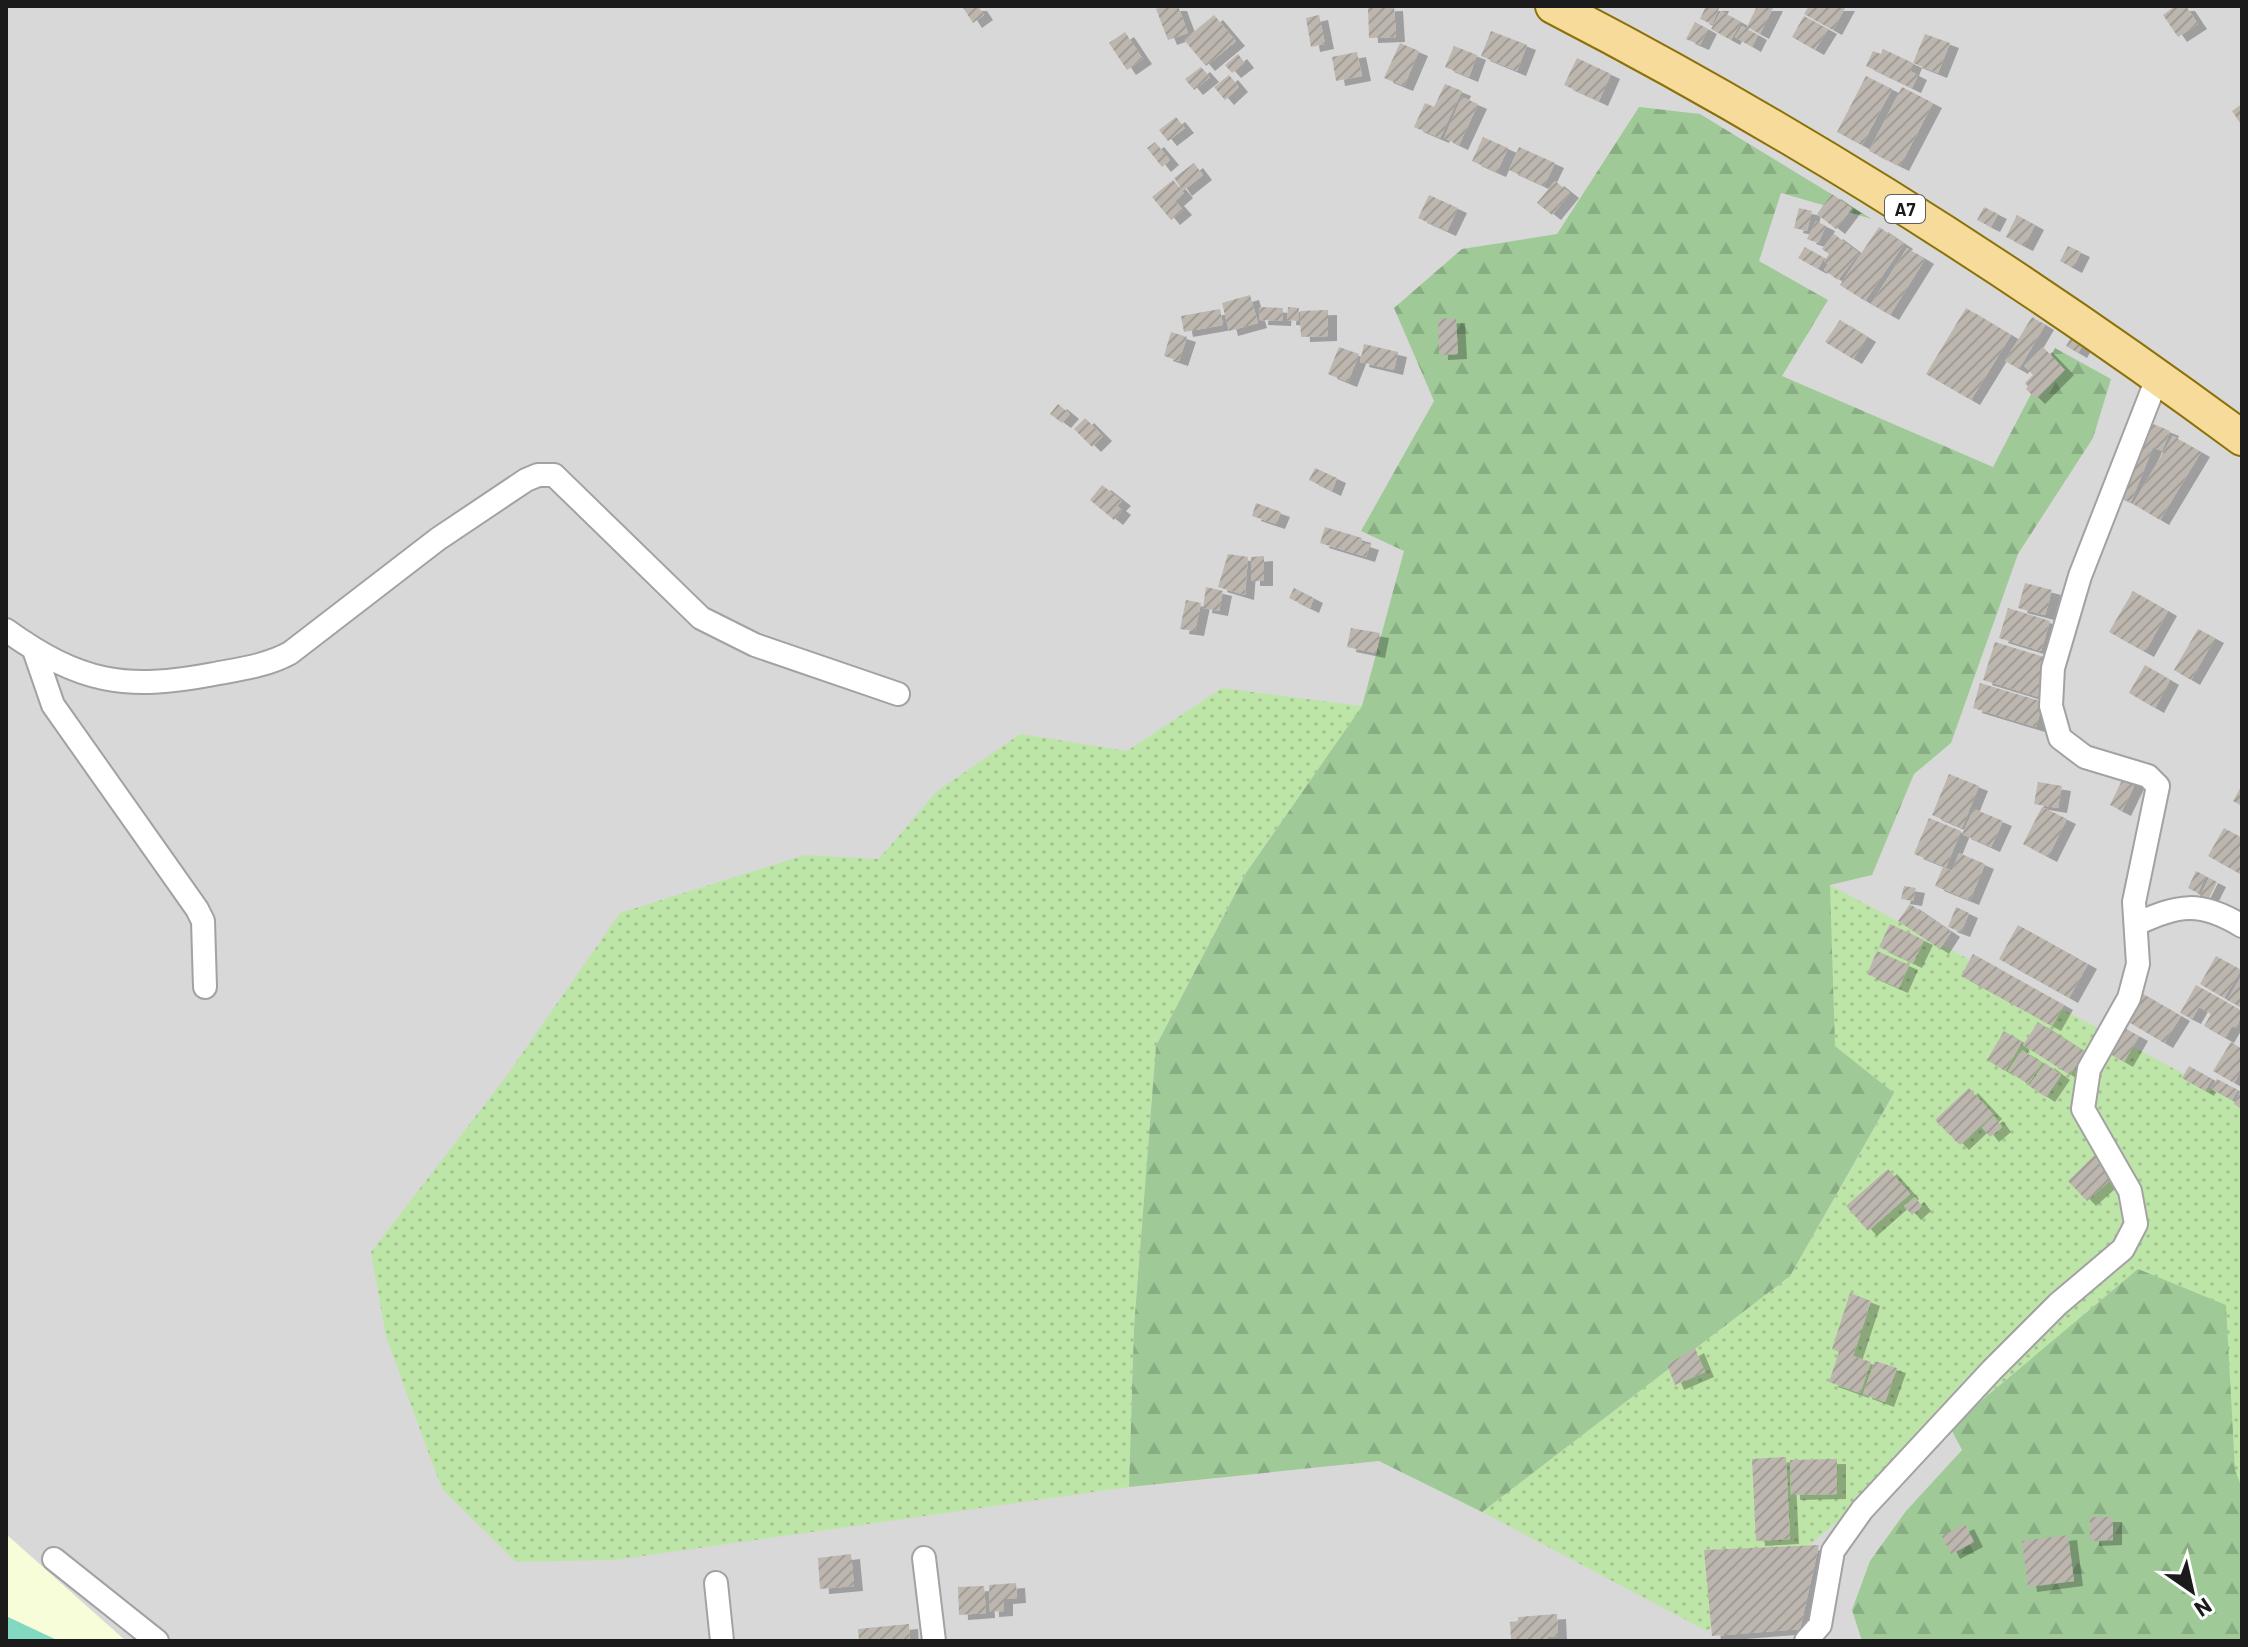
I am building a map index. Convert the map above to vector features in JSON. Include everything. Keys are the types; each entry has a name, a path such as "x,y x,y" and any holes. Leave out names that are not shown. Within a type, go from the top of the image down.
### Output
{"main road":[{"name":"A7","path":"1553,6 1644,53 1860,180 2158,376 2242,438"}],"street":[{"path":"1806,1641 1820,1625 1833,1551 1862,1510 2058,1304 2123,1249 2136,1224 2130,1191 2083,1109 2089,1069 2129,998 2138,964 2138,874 2157,803 2158,786 2148,776 2085,757 2060,738 2051,706 2053,668 2080,576 2158,376"},
{"path":"6,630 34,650 82,674 125,683 174,681 271,663 290,653 438,539 526,480 538,475 554,475 701,618 755,645 898,694"},
{"path":"34,650 53,705 197,909 203,921 205,987"},
{"path":"2136,924 2174,907 2196,906 2242,926"},
{"path":"924,1558 934,1641"},
{"path":"54,1559 157,1641"},
{"path":"716,1583 722,1641"}],"shaded area":[{"path":"6,6 2242,6 2242,1641 6,1641"},
{"path":"6,1534 126,1641 6,1641"}],"green space":[{"path":"1639,107 1700,114 1872,219 1781,193 1759,261 1828,300 1782,376 1993,467 2055,348 2111,379 2093,438 2018,554 1951,743 1914,774 1872,875 1830,885 1835,1046 1894,1093 1790,1276 1482,1512 1379,1461 1129,1487 1134,1327 1156,1046 1246,873 1362,706 1404,551 1361,531 1434,401 1394,308 1462,249 1557,234"},
{"path":"1222,688 1362,706 1246,873 1156,1046 1134,1327 1129,1487 615,1560 516,1562 442,1489 386,1337 371,1252 505,1078 620,913 805,855 879,859 936,792 1020,734 1127,751"},
{"path":"1830,885 2242,1105 2242,1488 2138,1269 1707,1631 1482,1512 1790,1276 1894,1094 1835,1046 1810,978"},
{"path":"2138,1269 2226,1305 2235,1470 2242,1488 2242,1641 1862,1641 1852,1610 1870,1561 1906,1511 1962,1450 1950,1427"},
{"path":"6,1616 59,1641 6,1641"}],"building":[{"path":"962,6 978,6 984,15 973,23"},
{"path":"1178,6 1188,33 1168,40 1156,9"},
{"path":"1394,6 1396,37 1369,38 1368,7"},
{"path":"1706,6 1720,6 1712,24 1700,19"},
{"path":"1757,6 1774,6 1760,34 1747,27"},
{"path":"1809,6 1846,6 1833,30 1804,14"},
{"path":"2175,6 2186,6 2198,24 2178,37 2163,15"},
{"path":"1721,11 1741,22 1731,40 1711,29"},
{"path":"1214,15 1236,41 1206,66 1184,40"},
{"path":"1319,15 1325,44 1311,47 1306,18"},
{"path":"1804,16 1828,29 1815,50 1792,37"},
{"path":"1695,22 1708,29 1700,45 1686,39"},
{"path":"1742,26 1758,35 1752,47 1735,37"},
{"path":"1491,31 1527,45 1517,71 1481,56"},
{"path":"1125,32 1143,59 1127,70 1109,43"},
{"path":"1925,34 1950,43 1938,73 1913,63"},
{"path":"1400,43 1419,51 1404,86 1384,78"},
{"path":"1454,46 1477,55 1469,77 1445,67"},
{"path":"1883,49 1913,63 1910,71 1918,75 1912,88 1866,66 1873,51 1881,54"},
{"path":"1357,52 1362,76 1336,81 1332,57"},
{"path":"1238,54 1245,63 1232,73 1225,65"},
{"path":"1577,58 1611,74 1599,101 1564,85"},
{"path":"1201,67 1210,77 1194,90 1185,79"},
{"path":"1229,75 1239,87 1225,100 1214,87"},
{"path":"1866,76 1892,89 1862,145 1837,132"},
{"path":"1445,84 1462,91 1440,138 1414,127 1425,103 1434,107"},
{"path":"1902,87 1933,103 1900,166 1869,151"},
{"path":"1462,97 1478,104 1459,145 1444,138"},
{"path":"2242,104 2242,126 2232,111"},
{"path":"1176,117 1185,128 1168,141 1159,130"},
{"path":"1483,137 1508,148 1497,172 1472,161"},
{"path":"1155,142 1170,160 1162,167 1147,148"},
{"path":"1519,147 1555,163 1544,186 1509,170"},
{"path":"1194,163 1203,175 1183,191 1174,178"},
{"path":"1173,180 1184,193 1175,201 1183,210 1171,220 1152,197"},
{"path":"1555,181 1570,193 1552,215 1537,203"},
{"path":"1832,194 1852,208 1836,229 1817,214"},
{"path":"1429,195 1458,208 1447,231 1418,218"},
{"path":"1984,207 1998,214 1991,227 1977,220"},
{"path":"1799,208 1812,211 1807,231 1794,228"},
{"path":"2017,215 2035,225 2024,246 2006,237"},
{"path":"1816,221 1826,226 1818,243 1807,239"},
{"path":"1879,227 1904,244 1865,301 1840,285"},
{"path":"1834,234 1859,253 1838,280 1824,270 1828,264 1824,261 1829,254 1822,249"},
{"path":"2068,246 2081,252 2073,268 2060,261"},
{"path":"1805,247 1824,258 1818,269 1798,258"},
{"path":"1907,248 1925,259 1890,315 1871,304"},
{"path":"1250,295 1258,323 1229,331 1222,303"},
{"path":"1260,307 1283,308 1282,321 1259,320"},
{"path":"1288,307 1299,308 1298,321 1287,320"},
{"path":"1966,308 2011,335 1971,400 1926,374"},
{"path":"1220,309 1223,325 1184,332 1181,316"},
{"path":"1328,310 1328,336 1301,337 1300,311"},
{"path":"2032,317 2045,325 2019,369 2005,361"},
{"path":"1456,318 1458,354 1439,355 1438,319"},
{"path":"1840,320 1867,337 1853,359 1825,342"},
{"path":"1171,332 1187,337 1179,361 1164,356"},
{"path":"2073,334 2085,341 2078,353 2066,346"},
{"path":"1364,344 1398,352 1394,370 1360,362"},
{"path":"1339,347 1359,354 1348,382 1328,374"},
{"path":"2043,347 2065,370 2036,399 2026,389 2028,386 2025,383 2033,375 2024,366"},
{"path":"1058,404 1070,414 1062,423 1050,414"},
{"path":"1085,418 1103,436 1092,447 1074,429"},
{"path":"2146,421 2170,431 2162,451 2153,447 2131,502 2115,495"},
{"path":"2173,436 2201,452 2160,520 2133,504"},
{"path":"1315,468 1337,478 1332,491 1309,480"},
{"path":"1102,485 1122,501 1117,506 1122,510 1114,520 1090,500"},
{"path":"1256,503 1281,512 1276,524 1252,516"},
{"path":"1325,527 1362,538 1361,542 1370,545 1366,557 1320,543"},
{"path":"1228,554 1248,557 1245,595 1218,587"},
{"path":"1264,556 1264,581 1251,581 1251,557"},
{"path":"2025,583 2052,590 2045,615 2018,608"},
{"path":"1206,587 1223,591 1219,611 1203,608"},
{"path":"1294,588 1314,598 1310,608 1289,598"},
{"path":"2133,591 2168,611 2145,652 2109,632"},
{"path":"1186,600 1201,603 1195,631 1180,629"},
{"path":"2008,608 2050,621 2041,651 1999,638"},
{"path":"1351,628 1380,633 1376,653 1347,647"},
{"path":"2198,629 2215,638 2191,680 2174,670"},
{"path":"1995,642 2054,660 2042,698 1983,680"},
{"path":"2145,665 2170,680 2155,708 2129,693"},
{"path":"1980,683 2043,702 2036,727 1973,708"},
{"path":"1949,774 1979,786 1962,828 1932,815"},
{"path":"2125,774 2137,780 2122,811 2110,805"},
{"path":"2038,782 2062,786 2058,808 2034,804"},
{"path":"2242,785 2242,806 2233,801"},
{"path":"2042,807 2067,819 2048,857 2023,844"},
{"path":"1974,809 2003,821 1991,847 1962,834"},
{"path":"1929,818 1961,831 1946,867 1914,854"},
{"path":"2224,828 2242,838 2242,875 2208,856"},
{"path":"1959,853 1985,864 1970,900 1935,886 1943,867 1952,871"},
{"path":"2196,871 2206,876 2198,893 2188,888"},
{"path":"2209,878 2217,882 2208,900 2200,896"},
{"path":"1904,886 1916,888 1913,901 1901,899"},
{"path":"1910,904 1951,932 1940,949 1898,921"},
{"path":"1956,907 1969,913 1961,932 1948,927"},
{"path":"1890,924 1924,940 1913,963 1879,947"},
{"path":"2018,925 2088,964 2069,998 1999,959"},
{"path":"1877,951 1909,965 1899,988 1867,974"},
{"path":"1973,954 2064,1005 2052,1026 1961,976"},
{"path":"2216,956 2241,970 2224,998 2200,984"},
{"path":"2242,975 2242,1008 2227,1000"},
{"path":"2196,985 2242,1011 2237,1028 2232,1026 2225,1038 2204,1026 2211,1014 2199,1007 2192,1019 2180,1013"},
{"path":"2138,991 2181,1016 2164,1043 2122,1018"},
{"path":"2038,1022 2085,1052 2070,1075 2023,1045"},
{"path":"2115,1023 2139,1036 2124,1062 2100,1048"},
{"path":"2004,1031 2022,1042 2005,1071 1987,1060"},
{"path":"2231,1042 2242,1049 2242,1069 2234,1083 2213,1071"},
{"path":"2022,1050 2042,1063 2028,1084 2008,1071"},
{"path":"2045,1063 2061,1075 2046,1097 2029,1086"},
{"path":"2189,1066 2212,1079 2205,1091 2182,1078"},
{"path":"2217,1079 2238,1090 2232,1100 2211,1089"},
{"path":"1969,1088 1993,1114 1960,1145 1935,1120"},
{"path":"2240,1092 2242,1094 2242,1109 2234,1104"},
{"path":"1994,1116 2002,1127 1990,1137 1981,1126"},
{"path":"2104,1146 2124,1168 2087,1201 2068,1181"},
{"path":"1888,1169 1910,1194 1868,1231 1846,1206"},
{"path":"1915,1197 1922,1206 1912,1215 1904,1206"},
{"path":"1850,1293 1871,1301 1853,1356 1871,1362 1860,1393 1829,1382 1839,1352 1832,1349"},
{"path":"1695,1348 1705,1372 1675,1385 1667,1365"},
{"path":"1875,1361 1897,1368 1885,1402 1863,1394"},
{"path":"1786,1457 1790,1539 1756,1541 1752,1459"},
{"path":"1837,1459 1837,1494 1791,1495 1790,1460"},
{"path":"2090,1517 2113,1517 2113,1540 2090,1541"},
{"path":"1965,1524 1974,1542 1951,1554 1942,1536"},
{"path":"2068,1535 2074,1581 2028,1587 2022,1541"},
{"path":"1819,1545 1800,1629 1712,1636 1704,1550"},
{"path":"851,1554 854,1586 820,1589 818,1558"},
{"path":"1016,1583 1017,1598 1004,1599 1004,1611 990,1612 989,1585"},
{"path":"984,1586 986,1613 959,1615 958,1587"},
{"path":"1557,1614 1558,1636 1548,1637 1548,1641 1511,1640 1510,1622 1518,1621 1518,1617"},
{"path":"909,1624 910,1641 859,1641 858,1629"}]}
